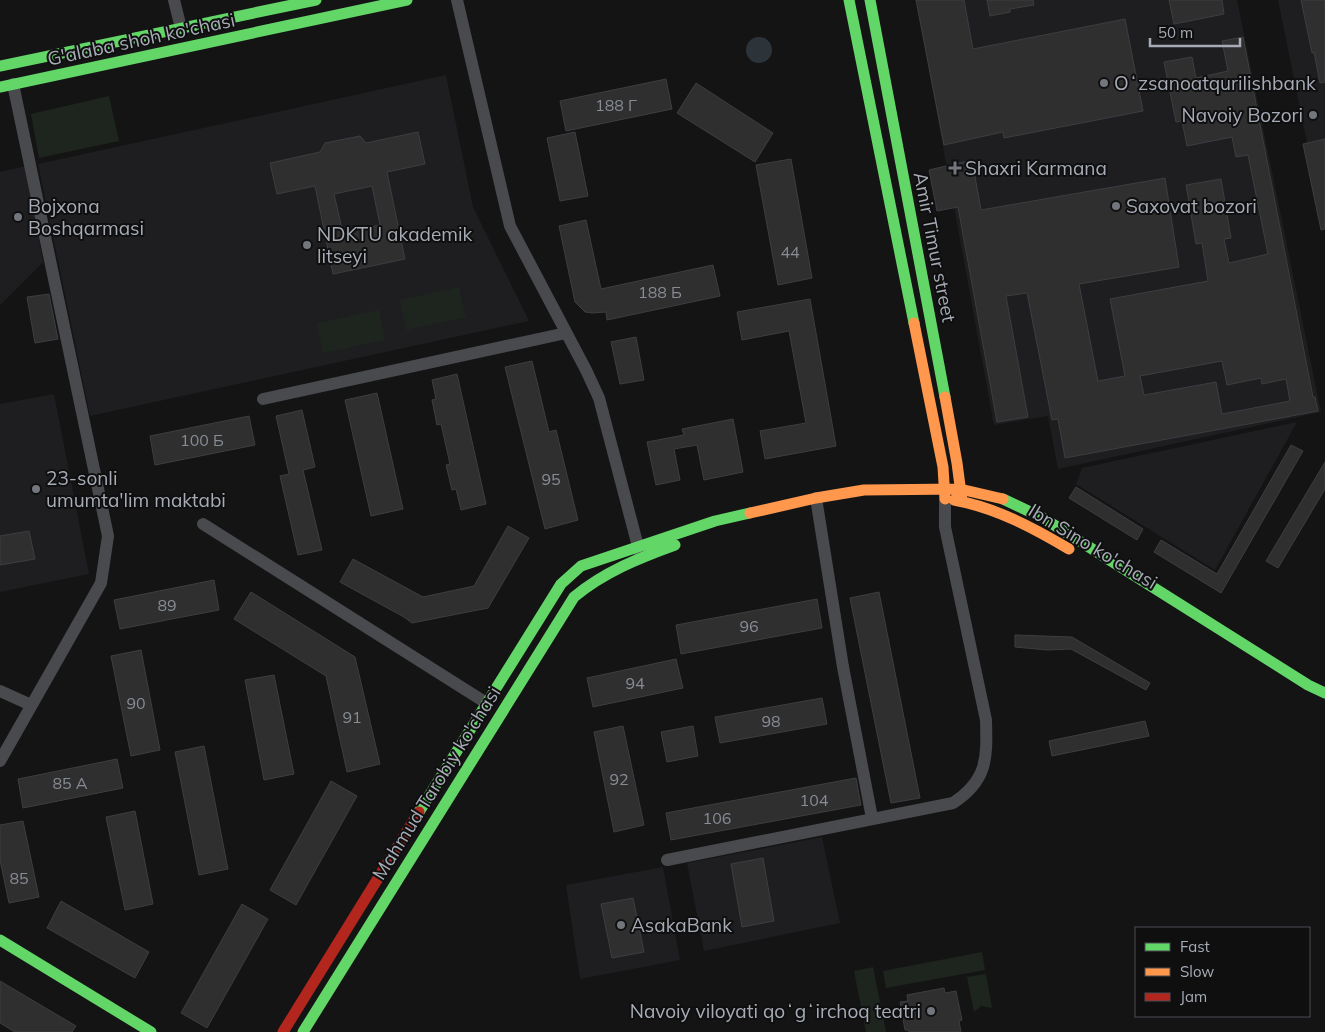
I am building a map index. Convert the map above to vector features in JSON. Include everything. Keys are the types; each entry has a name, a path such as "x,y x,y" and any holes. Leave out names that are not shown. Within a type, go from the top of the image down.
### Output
{"main road":[{"path":"0,66 316,0"},
{"name":"G'alaba shoh ko'chasi","path":"0,87 407,0"},
{"name":"Amir Timur street","path":"849,0 943,467 944,494"},
{"name":"Amir Timur street","path":"870,0 956,453 962,501"},
{"name":"Mahmud Tarobiy ko'chasi","path":"283,1032 562,584 581,566 637,546 715,521 817,507 864,490 944,494 960,489 998,497 1043,518 1194,614 1325,693"},
{"name":"Ibn Sino ko'chasi","path":"843,505 869,500 944,494 1023,522 1075,554"},
{"path":"642,559 706,535 790,516"},
{"name":"Mahmud Tarobiy ko'chasi","path":"303,1032 452,790 574,598 587,586 617,569 642,559"},
{"path":"1272,676 1325,706"},
{"path":"0,940 151,1032"}],"street":[{"path":"174,0 181,28"},
{"path":"457,0 510,226 599,398 642,559"},
{"path":"0,761 101,583 108,536 14,84"},
{"path":"262,399 566,333"},
{"path":"667,860 953,803 964,796 981,776 986,751 986,720 945,527 944,494"},
{"path":"817,507 842,667 872,818"},
{"name":"Mahmud Tarobiy ko'chasi","path":"203,524 488,704"},
{"path":"0,691 31,705"}],"shaded area":[{"name":"Saxovat bozori","path":"916,0 1237,0 1321,412 1058,469 1048,416 994,425"},
{"name":"Navoiy Bozori","path":"1278,0 1325,0 1325,231"},
{"path":"759,37 768,41 772,50 768,59 759,63 750,59 746,50 750,41"},
{"name":"NDKTU akademik litseyi","path":"446,75 473,207 529,321 90,416 38,164"},
{"path":"109,96 119,141 39,158 31,114"},
{"name":"Bojxona Boshqarmasi","path":"26,166 43,262 0,305 0,172"},
{"path":"459,287 466,317 406,330 400,300"},
{"path":"379,310 385,340 323,353 317,323"},
{"name":"23-sonli umumta'lim maktabi","path":"54,394 89,574 0,592 0,404"},
{"path":"1297,422 1215,570 1076,484 1082,468"},
{"path":"822,837 840,923 704,951 687,863"},
{"path":"663,867 680,960 580,979 566,885"},
{"path":"982,952 985,970 886,988 883,971"},
{"path":"873,967 886,1032 866,1032 854,971"},
{"path":"986,974 992,1008 981,1006 974,1012 967,977"}],"building":[{"path":"916,0 964,0 973,49 1125,19 1143,111 1004,138 1003,132 944,145"},
{"path":"987,0 1033,0 1034,5 1010,9 1010,12 990,16"},
{"path":"1169,0 1222,0 1224,14 1174,24"},
{"path":"1301,0 1325,0 1325,82 1320,83"},
{"path":"1243,37 1313,397 1315,397 1318,411 1065,458 1058,419 1052,420 1027,293 1006,296 1028,417 997,422 958,207 937,211 929,170 972,160 981,210 1165,178 1179,267 1079,284 1098,381 1125,376 1110,299 1208,281 1202,243 1196,244 1186,185 1221,179 1231,238 1224,239 1229,263 1268,254 1248,155 1236,157 1232,137 1187,146 1182,121 1176,122 1164,62 1192,57 1196,78 1228,71 1222,41","holes":["1222,361 1227,385 1261,378 1262,384 1286,379 1290,401 1222,414 1216,382 1144,395 1140,376"]},
{"path":"666,79 672,109 566,131 560,101"},
{"path":"696,83 773,133 755,162 677,113"},
{"path":"418,132 425,164 387,172 405,259 333,274 315,186 277,194 270,163 320,152 325,143 360,136 366,143","holes":["372,186 380,225 343,233 334,194"]},
{"path":"575,132 588,196 560,201 547,138"},
{"path":"1325,139 1325,229 1321,230 1303,144"},
{"path":"791,159 812,278 778,285 756,165"},
{"path":"586,220 601,289 713,265 720,296 607,320 606,312 585,312 575,302 559,226"},
{"path":"49,294 58,339 35,343 27,297"},
{"path":"810,299 836,446 765,459 760,431 806,423 789,331 742,340 737,312"},
{"path":"636,337 644,380 620,384 611,342"},
{"path":"532,361 549,432 556,430 578,520 545,529 505,367"},
{"path":"457,374 486,504 461,510 456,489 452,490 446,465 450,464 441,424 437,425 432,400 436,399 432,380"},
{"path":"377,393 403,509 371,516 345,400"},
{"path":"302,410 315,467 303,470 322,550 298,555 280,476 289,474 276,416"},
{"path":"249,416 255,445 155,465 150,436"},
{"path":"733,419 743,472 704,480 697,445 674,449 680,480 656,485 647,442 684,435 682,429"},
{"path":"1291,445 1303,451 1221,593 1154,552 1161,540 1217,574"},
{"path":"1325,462 1325,489 1278,568 1266,561"},
{"path":"1076,487 1143,529 1137,540 1069,498"},
{"path":"508,526 529,538 488,608 412,623 340,582 353,559 423,597 474,586"},
{"path":"29,531 35,559 0,565 0,536"},
{"path":"214,580 219,610 120,629 114,600"},
{"path":"251,592 355,657 380,764 347,772 326,676 234,619"},
{"path":"879,592 920,798 891,803 850,598"},
{"path":"817,599 822,628 681,654 676,625"},
{"path":"1015,635 1072,637 1150,683 1146,690 1071,649 1047,650 1015,647"},
{"path":"141,650 160,750 131,756 111,656"},
{"path":"676,659 683,688 593,707 587,678"},
{"path":"274,675 294,774 264,780 245,680"},
{"path":"822,698 827,724 720,743 715,717"},
{"path":"1145,721 1149,736 1052,756 1049,741"},
{"path":"623,726 644,825 614,832 594,732"},
{"path":"693,726 698,756 667,762 661,732"},
{"path":"204,746 228,869 199,875 175,752"},
{"path":"117,759 123,788 23,808 18,779"},
{"path":"856,778 861,805 671,840 666,813"},
{"path":"331,781 357,796 296,905 270,890"},
{"path":"135,811 153,904 125,910 106,817"},
{"path":"23,821 39,897 9,903 0,860 0,825"},
{"path":"763,858 774,921 742,927 731,864"},
{"path":"633,898 644,952 612,958 601,904"},
{"path":"61,901 149,952 135,978 47,928"},
{"path":"242,904 268,919 207,1028 181,1013"},
{"path":"0,981 76,1026 72,1032 15,1032 0,1023"},
{"name":"Navoiy viloyati qoʻgʻirchoq teatri","path":"944,988 945,993 956,991 962,1020 959,1021 961,1032 909,1032 905,1030 900,1002 908,1001 907,995"}],"traffic: fast":[{"path":"0,66 316,0"},
{"path":"0,87 407,0"},
{"path":"849,0 914,323"},
{"path":"870,0 945,397"},
{"path":"1003,499 1043,518 1308,685 1325,693"},
{"path":"419,812 561,584 581,566 715,521 750,513"},
{"path":"303,1032 574,597 597,580 622,566 675,545"},
{"path":"0,940 151,1032"}],"traffic: slow":[{"path":"914,323 943,467 945,499"},
{"path":"945,397 962,501"},
{"path":"750,513 816,498 864,490 960,489 1003,499"},
{"path":"954,500 999,513 1069,549"}],"traffic: jam":[{"path":"283,1032 419,812"}],"place":[{"name":"Oʻzsanoatqurilishbank","path":"1104,83"},
{"name":"Navoiy Bozori","path":"1313,115"},
{"name":"Shaxri Karmana","path":"955,168"},
{"name":"Saxovat bozori","path":"1116,206"},
{"name":"Bojxona Boshqarmasi","path":"18,217"},
{"name":"NDKTU akademik litseyi","path":"307,245"},
{"name":"23-sonli umumta'lim maktabi","path":"36,489"},
{"name":"AsakaBank","path":"621,925"},
{"name":"Navoiy viloyati qoʻgʻirchoq teatri","path":"931,1011"}]}
